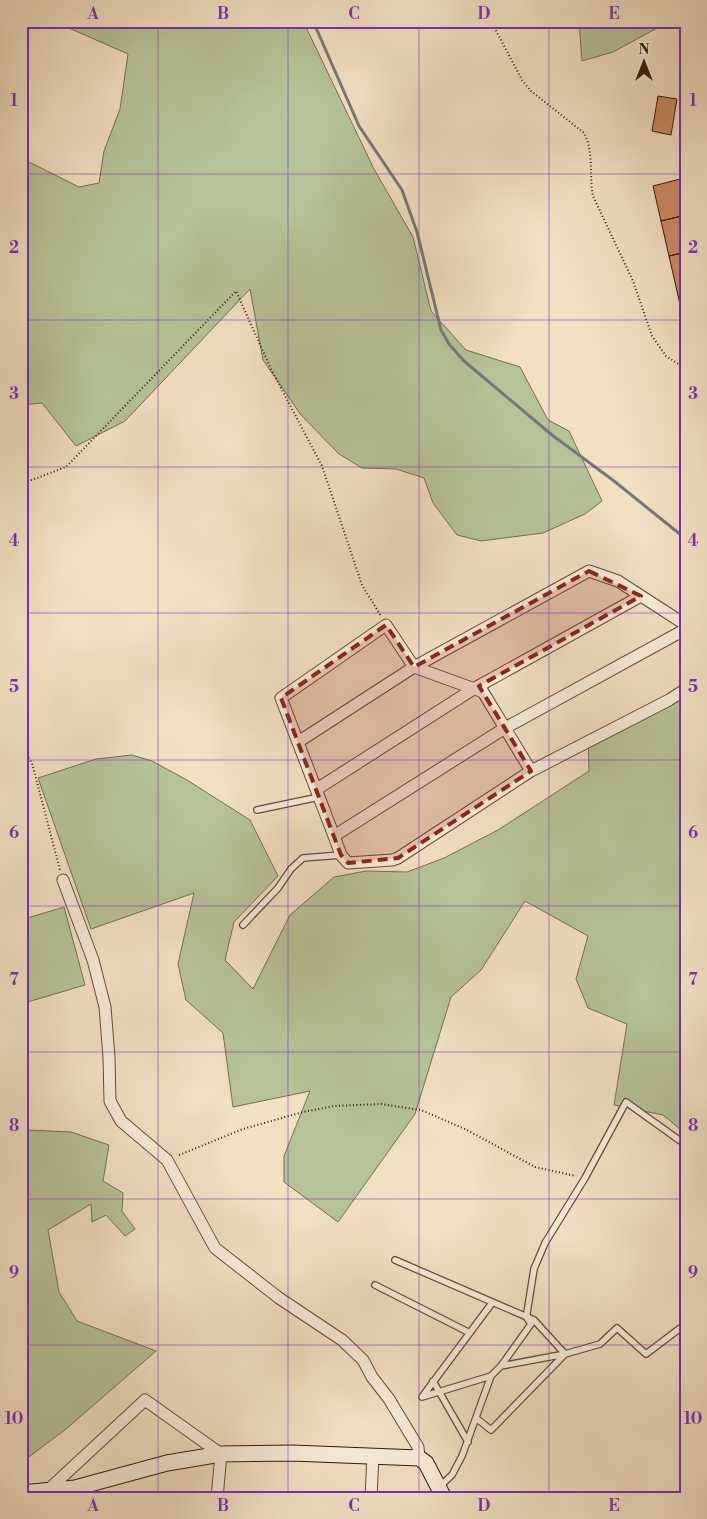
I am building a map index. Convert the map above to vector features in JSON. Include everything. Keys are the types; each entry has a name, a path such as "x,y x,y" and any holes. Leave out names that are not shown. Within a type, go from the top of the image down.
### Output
{"street":[{"path":"298,742 414,667 589,571 618,581 686,627 505,728 334,836"},
{"path":"318,793 475,688 641,596"},
{"path":"531,771 483,692 414,667 386,625 281,698 341,855 348,863 398,858 531,771 669,700 686,688"},
{"path":"63,880 93,960 104,1007 109,1057 110,1101 121,1121 167,1160 215,1248 279,1298 342,1340 363,1360 372,1377 389,1398 418,1447 419,1458"},
{"path":"48,1495 145,1400 221,1454"},
{"path":"21,1493 48,1495 167,1463 221,1454 292,1453 419,1458 426,1463 441,1492"},
{"path":"217,1498 221,1454"},
{"path":"371,1498 373,1456"}],"lane":[{"path":"257,810 318,793"},
{"path":"243,925 278,888 291,869 303,858 341,855"},
{"path":"441,1492 452,1475 468,1442 491,1376 501,1366 531,1324 527,1318 527,1313 534,1269 545,1243 585,1178 626,1102 686,1145"},
{"path":"395,1260 534,1320 565,1354"},
{"path":"375,1285 470,1333"},
{"path":"491,1376 422,1397 492,1303"},
{"path":"501,1366 565,1354 600,1344 617,1328 646,1354 683,1326"},
{"path":"476,1418 491,1430 565,1354"},
{"path":"433,1381 468,1442"}],"path":[{"path":"491,21 526,86 584,133 589,142 590,182 593,196 633,281 652,336 666,356 686,369"},
{"path":"21,484 66,467 236,291 271,369 322,466 362,585 386,625"},
{"path":"21,746 32,764 63,880"},
{"path":"167,1160 244,1129 303,1112 334,1106 381,1104 421,1110 465,1129 535,1166 585,1178"}],"highlighted area":[{"path":"589,571 641,596 479,686 531,771 398,858 348,863 341,855 281,698 386,625 414,667"}],"green space":[{"path":"53,21 303,21 374,169 413,237 431,311 466,350 520,367 548,420 569,431 602,501 585,514 543,533 481,541 457,535 433,503 424,478 396,469 362,468 339,454 301,415 263,360 250,289 125,421 76,446 42,403 21,405 21,158 79,187 99,183 104,151 120,109 128,54"},
{"path":"579,21 670,21 613,52 582,61"},
{"path":"686,678 686,1134 663,1115 614,1105 627,1024 588,1008 576,979 588,936 525,901 481,970 451,997 415,1114 338,1222 284,1182 284,1156 310,1091 233,1107 223,1033 186,1000 178,964 194,893 91,929 38,778 96,759 132,755 152,761 187,780 250,820 278,876 234,922 225,960 253,989 290,915 334,877 366,871 407,872 444,858 498,830 589,771 588,737 677,692"},
{"path":"64,907 85,985 21,1004 21,920"},
{"path":"21,1124 28,1130 71,1132 109,1145 103,1181 123,1193 122,1211 135,1229 125,1236 106,1215 92,1222 91,1204 48,1230 59,1292 77,1321 156,1351 66,1429 21,1461"}],"building":[{"path":"658,96 677,99 671,135 652,131"},
{"path":"684,178 686,186 686,215 661,221 653,186"},
{"path":"686,215 686,252 669,256 661,221"},
{"path":"686,252 686,312 682,313 669,256"}],"waterway":[{"path":"313,21 359,126 402,190 417,232 441,330 449,344 464,361 552,435 614,481 686,539"}]}
